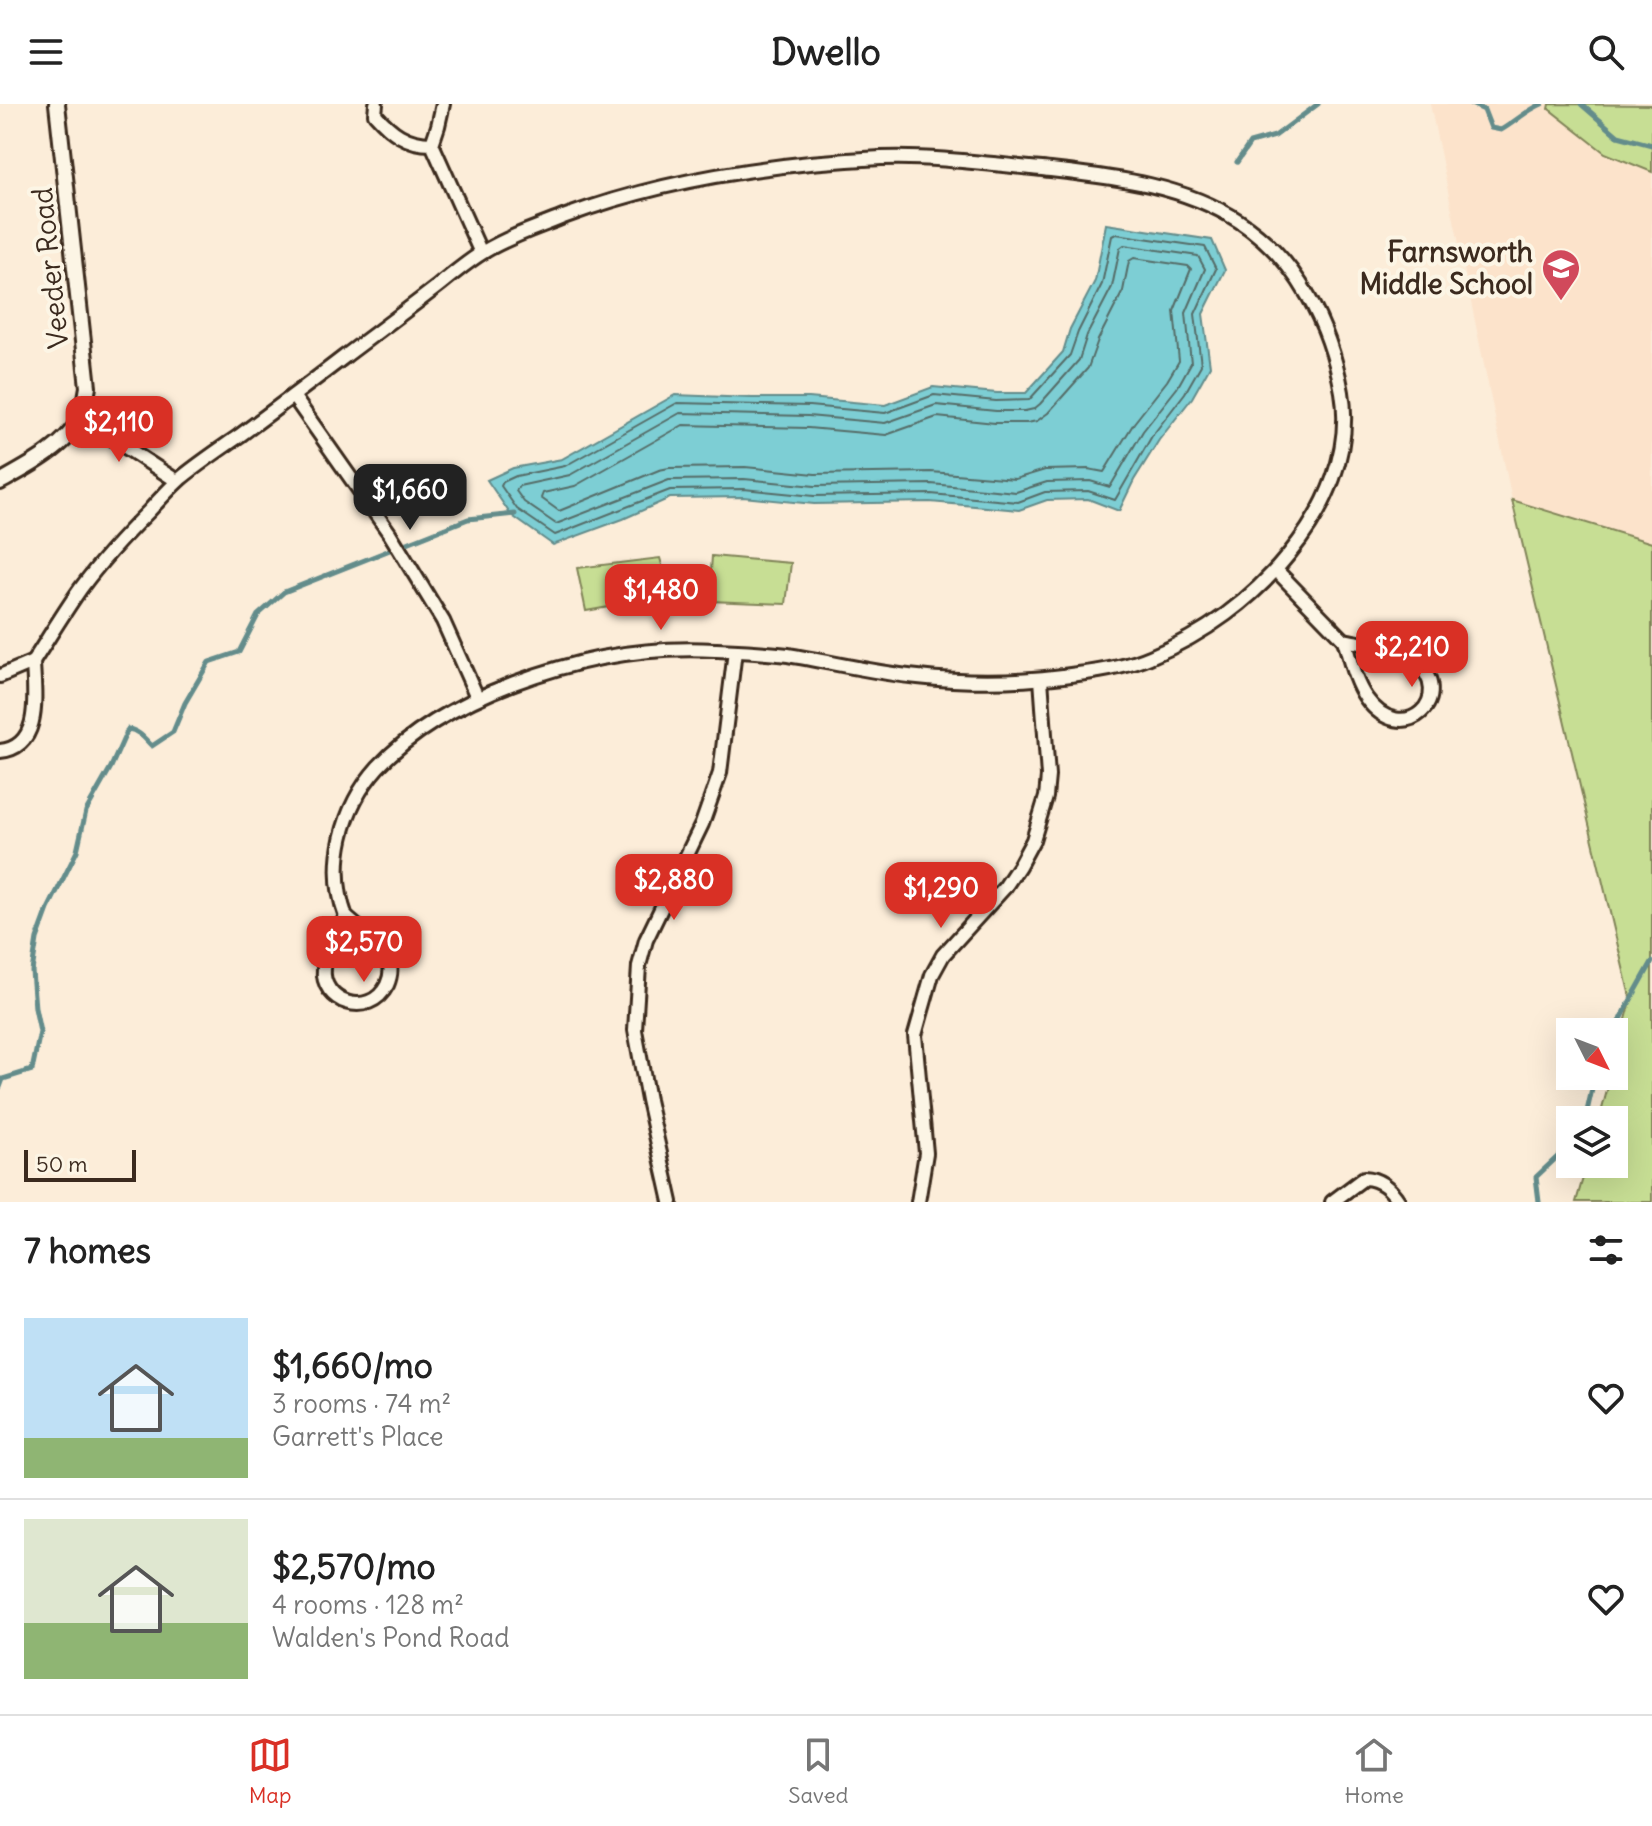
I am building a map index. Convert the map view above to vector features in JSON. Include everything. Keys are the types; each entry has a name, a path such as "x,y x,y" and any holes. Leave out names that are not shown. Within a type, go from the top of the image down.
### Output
{"street":[{"name":"Veeder Road","path":"57,104 87,370 88,387 81,418"},
{"path":"376,104 375,114 390,130 419,144 432,144"},
{"path":"443,104 432,144 481,253"},
{"path":"0,676 33,662 82,587 177,481 481,253 525,231 612,199 684,181 779,167 885,158 957,160 1100,175 1190,195 1239,221 1282,259 1309,296 1325,330 1341,385 1344,407 1341,452 1333,480 1305,535 1259,588 1232,611 1148,658 1114,669 1041,679 994,682 909,677 781,654 708,649 664,650 592,659 552,669 477,697 440,718 408,740 380,765 357,793 340,841 339,899 346,917 377,945 391,966 384,991 375,999 359,1005 343,1002 335,995 325,981 323,969 332,940 346,917"},
{"path":"293,396 390,534 443,621 477,697"},
{"path":"0,482 65,440 81,418 177,481"},
{"path":"1276,570 1344,640 1357,681 1367,699 1384,715 1397,720 1407,721 1422,713 1431,693 1427,675 1417,664 1400,653 1344,640"},
{"path":"671,1202 635,1030 639,966 646,940 702,824 720,773 735,651"},
{"path":"0,751 18,745 26,737 32,723 35,705 33,662"},
{"path":"918,1202 926,1153 915,1035 932,975 938,965 958,937 1005,887 1033,840 1046,797 1048,776 1041,679"},
{"path":"1332,1202 1364,1178 1382,1183 1399,1202"}],"shaded area":[{"name":"Farnsworth Middle School","path":"1430,104 1652,104 1652,543 1512,500"}],"green space":[{"path":"1550,104 1652,105 1652,172 1605,153 1549,109"},
{"path":"1512,500 1652,543 1652,1202 1576,1202 1583,1178 1628,1178 1628,1106 1603,1106 1607,1090 1628,1090 1626,1018 1631,1001"},
{"path":"712,556 791,563 786,604 709,601"},
{"path":"660,558 671,596 586,611 577,568"}],"water":[{"path":"1106,224 1212,240 1225,270 1203,314 1210,366 1192,398 1159,440 1119,511 1088,499 1047,500 1019,510 930,502 814,504 743,497 670,498 553,545 511,515 487,480 513,468 562,459 675,395 809,398 885,405 933,387 1026,393 1063,352 1070,329 1095,281"}],"waterway":[{"path":"1237,162 1250,143 1275,136 1318,104"},
{"path":"1471,104 1484,110 1491,128 1501,130 1542,104"},
{"path":"1581,104 1618,136 1652,145"},
{"path":"0,1087 3,1079 32,1070 40,1032 32,971 37,939 48,909 77,851 86,811 128,729 138,733 152,746 173,732 185,703 209,662 239,652 258,615 284,592 468,519 515,514"},
{"path":"1622,1018 1652,962"},
{"path":"1588,1106 1592,1090"},
{"path":"1539,1202 1536,1177 1556,1158"}],"place":[{"name":"Farnsworth Middle School","path":"1561,302"}]}
